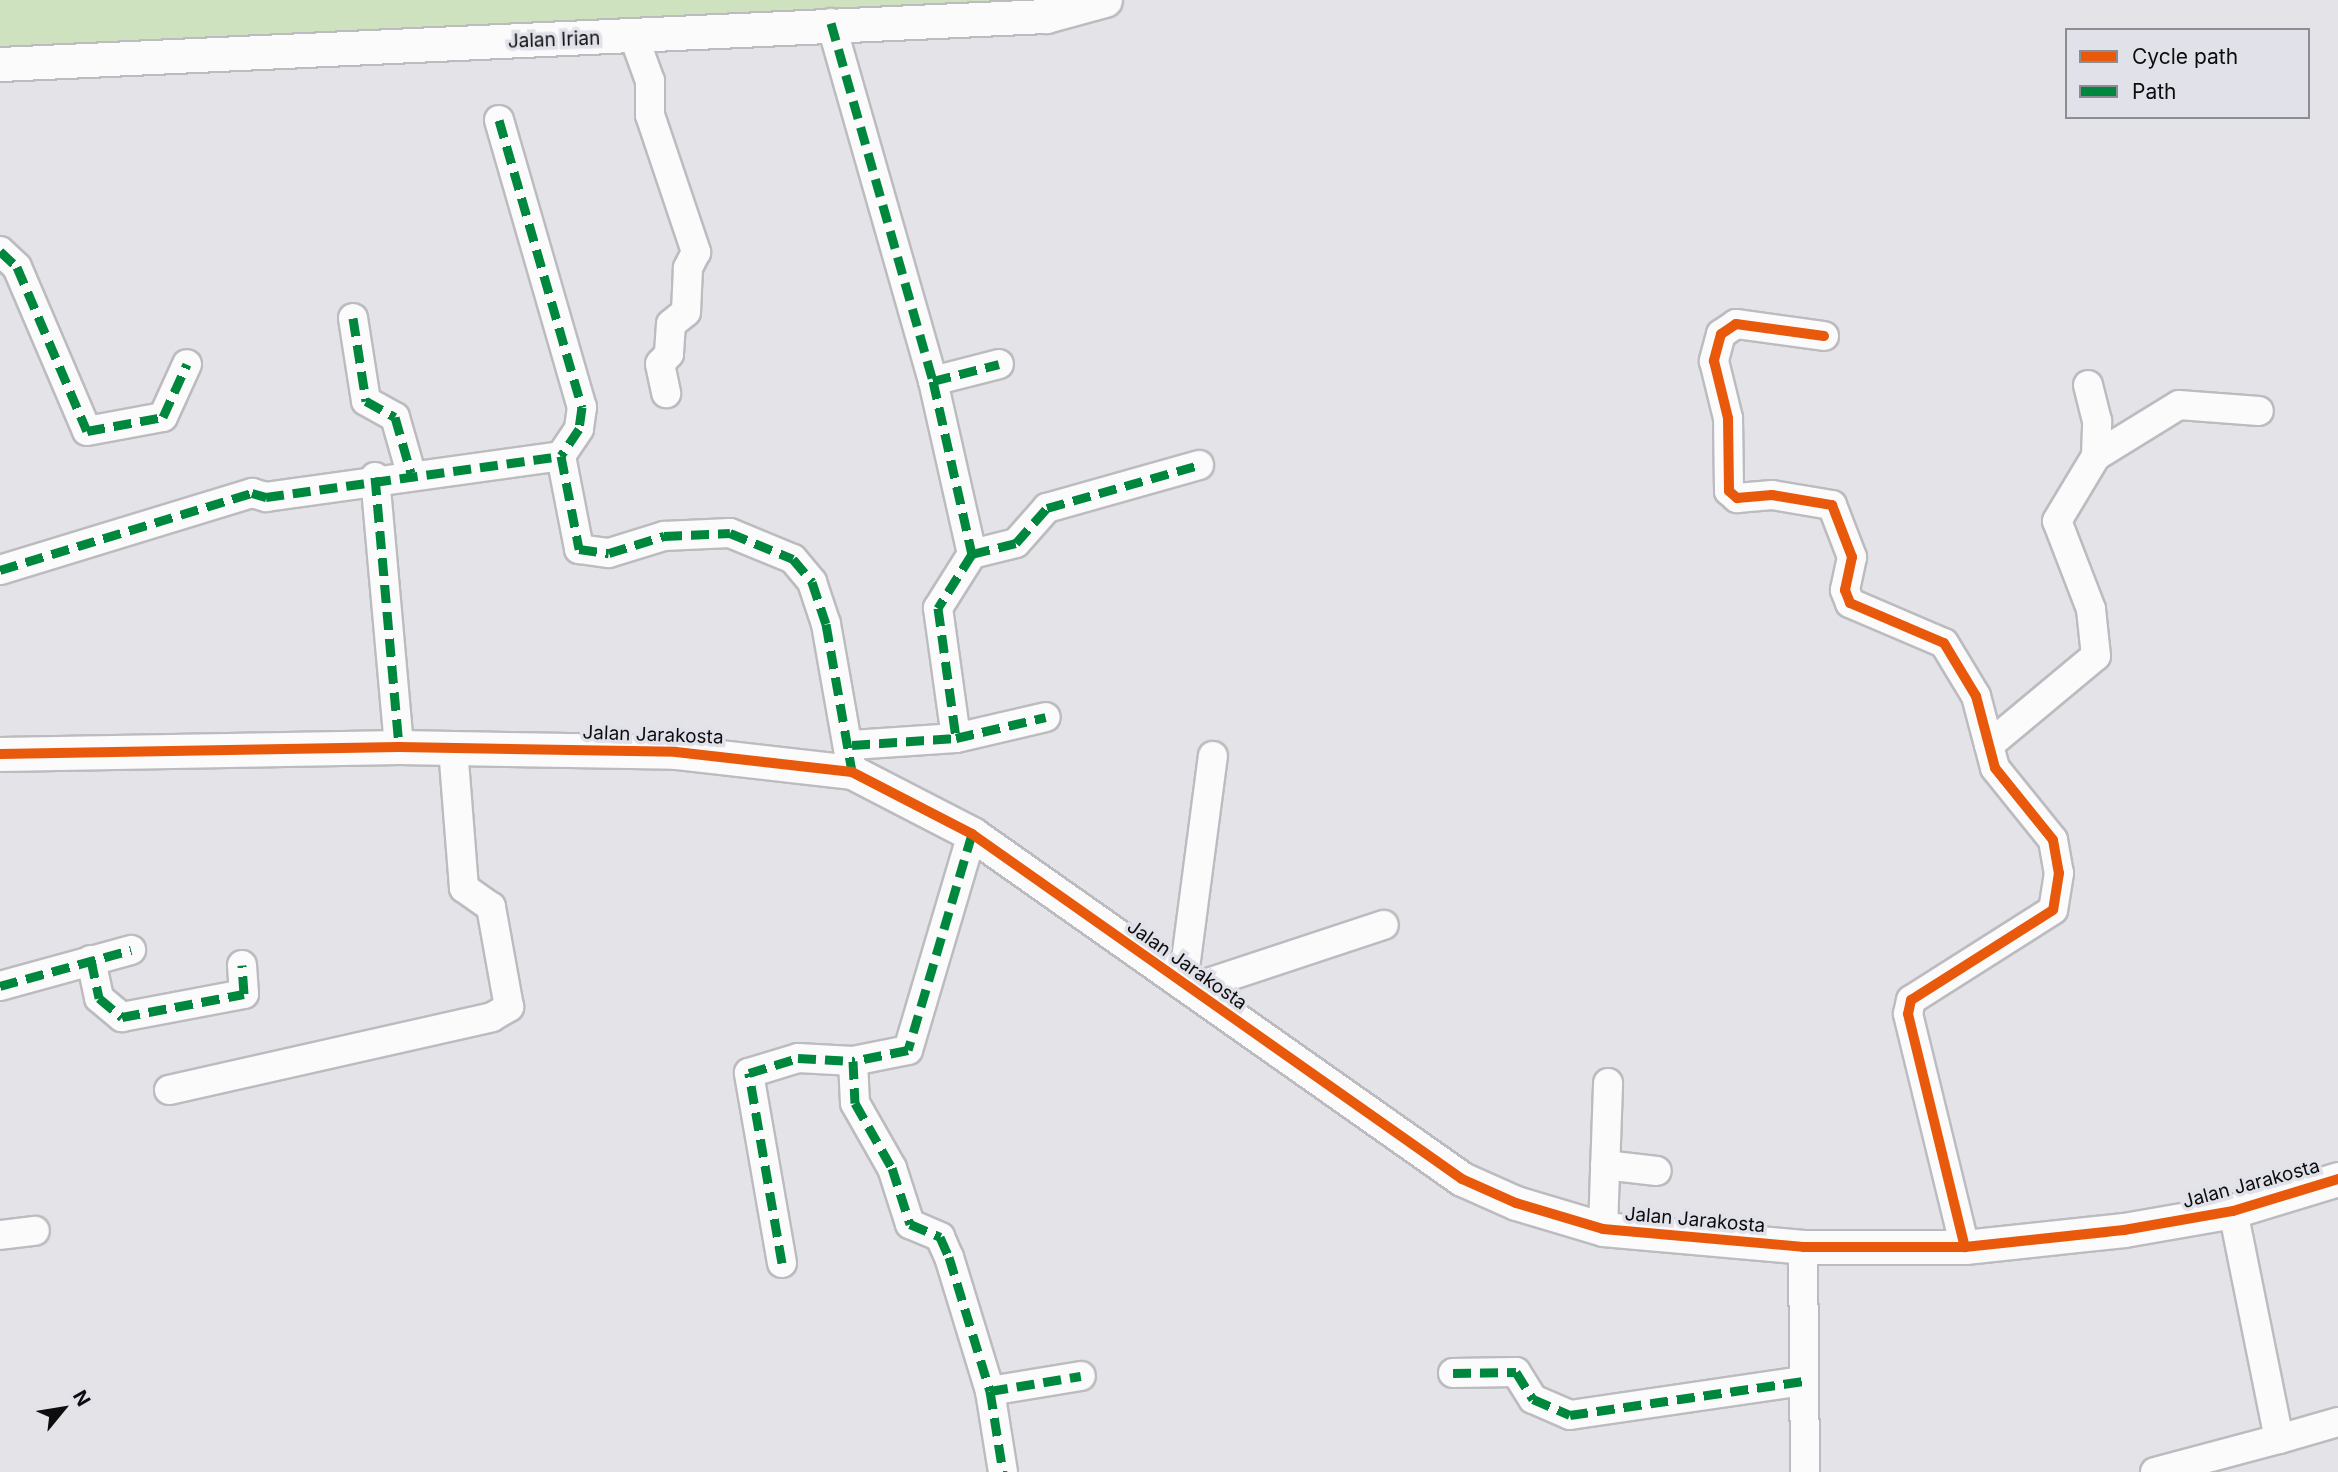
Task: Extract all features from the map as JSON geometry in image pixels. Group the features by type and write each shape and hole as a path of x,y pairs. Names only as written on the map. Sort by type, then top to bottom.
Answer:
{"street":[{"name":"Jalan Irian","path":"0,64 634,37 1094,3"},
{"path":"831,23 933,380 972,554"},
{"path":"634,37 650,81 650,115 696,252 686,279 686,312 671,324 669,354 660,364 666,393"},
{"path":"499,120 582,407 579,429 561,456 579,549 609,553 664,537 730,533 793,559 812,582 826,624 852,759 1045,717"},
{"path":"0,251 17,267 87,431 163,417 187,363"},
{"path":"353,318 366,401 395,417 411,472"},
{"path":"1824,336 1736,324 1721,334 1714,361 1728,418 1729,491 1737,498 1772,495 1832,505 1852,557 1845,590 1850,603 1944,643 1976,696 1989,745 2004,785 2053,840 2059,873 2053,911 1911,1000 1908,1014 1965,1247"},
{"path":"933,380 999,364"},
{"path":"2088,385 2097,421 2096,456"},
{"path":"1989,745 2096,656 2091,609 2057,522 2096,456 2179,405 2259,411"},
{"path":"0,570 252,493 266,497 375,477 561,456"},
{"path":"956,738 938,608 972,554 1016,542 1047,508 1199,465"},
{"path":"375,477 399,747"},
{"name":"Jalan Jarakosta","path":"0,754 399,747 676,752 852,759 971,834 1462,1179 1516,1203 1603,1229 1803,1247 1965,1247 2124,1230 2232,1211 2338,1179"},
{"path":"169,1090 492,1017 509,1007 491,907 464,888 453,748"},
{"path":"1213,756 1186,986 1384,925"},
{"path":"782,1263 749,1073 798,1058 853,1061 908,1050 971,834"},
{"path":"0,986 131,950"},
{"path":"91,960 99,998 122,1017 244,994 242,965"},
{"path":"853,1061 855,1103 892,1168 910,1224 940,1237 990,1391 1003,1472"},
{"path":"1603,1229 1608,1083"},
{"path":"1605,1166 1657,1171"},
{"path":"2232,1211 2279,1439"},
{"path":"0,1235 35,1231"},
{"path":"1803,1247 1805,1472"},
{"path":"1453,1373 1516,1371 1534,1399 1570,1415 1804,1381"},
{"path":"990,1391 1081,1376"},
{"path":"2155,1472 2338,1422"}],"green space":[{"path":"0,0 1092,0 0,64"}],"marked path":[{"path":"831,23 933,381 972,554 938,608 956,738"},
{"path":"499,120 582,407 579,429 561,456"},
{"path":"0,251 17,267 87,431 163,417 187,364"},
{"path":"353,318 366,401 395,417 411,473"},
{"path":"933,381 999,364"},
{"path":"0,570 252,493 266,497 561,456 579,549 609,553 664,536 730,533 793,559 812,582 826,624 852,772"},
{"path":"972,554 1016,543 1047,508 1199,465"},
{"path":"375,477 399,747"},
{"path":"852,745 956,738 1046,717"},
{"path":"972,834 908,1050 853,1061 855,1103 892,1168 910,1224 940,1237 949,1257 990,1391 1003,1472"},
{"path":"0,986 131,950"},
{"path":"91,960 99,998 122,1017 244,994 242,965"},
{"path":"782,1263 749,1073 798,1058 853,1061"},
{"path":"1453,1373 1516,1372 1533,1399 1570,1415 1804,1381"},
{"path":"990,1391 1081,1376"}],"cycle path":[{"path":"1824,336 1736,324 1721,334 1714,361 1728,418 1729,491 1737,498 1772,495 1832,505 1852,557 1845,590 1850,603 1944,643 1976,696 1995,768 2053,840 2059,873 2053,910 1911,1000 1908,1014 1965,1247"},
{"path":"0,754 399,747 676,752 852,772 972,834 1462,1179 1516,1203 1603,1229 1803,1247 1965,1247 2124,1230 2233,1211 2338,1179"}]}
